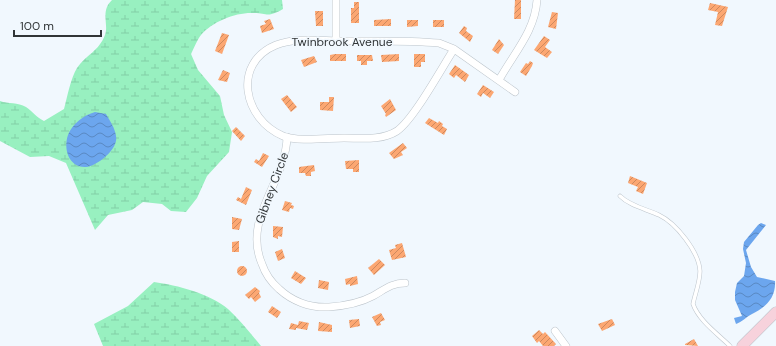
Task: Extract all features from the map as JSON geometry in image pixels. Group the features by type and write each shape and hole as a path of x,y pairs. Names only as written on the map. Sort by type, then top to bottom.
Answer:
{"street":[{"path":"336,0 336,41"},
{"path":"499,80 529,32 534,19 537,0"},
{"name":"Twinbrook Avenue","path":"454,49 405,124 396,132 377,138 287,137 270,129 255,114 248,94 248,81 252,68 264,52 282,43 302,40 419,41 439,43 454,49 515,92"},
{"name":"Gibney Circle","path":"287,137 287,151 283,163 263,208 257,226 258,254 264,270 270,279 277,287 295,300 306,304 328,307 360,301 373,296 392,285 405,283"},
{"path":"742,346 776,312"},
{"path":"555,331 566,346"}],"lane":[{"path":"620,196 627,202 670,221 688,242 695,255 700,271 693,304 694,308 701,318 730,346"}],"green space":[{"path":"112,0 282,0 283,9 273,14 244,13 217,22 206,30 200,37 191,54 198,70 220,96 224,115 232,132 229,152 207,176 197,198 186,212 171,211 162,204 143,202 132,210 108,215 95,230 66,163 49,156 30,157 0,141 0,101 23,105 44,121 64,109 71,82 77,68 96,49 105,35 106,9"},
{"path":"154,282 173,285 193,291 221,304 237,318 261,346 103,346 94,324 128,306"}],"water":[{"path":"95,112 106,114 115,130 116,141 111,151 96,164 86,167 80,166 72,161 67,152 66,146 68,135 72,127 79,120"},
{"path":"761,223 766,225 746,250 751,267 757,277 775,281 774,292 766,305 736,324 734,318 742,316 735,300 735,292 737,283 744,276 746,263 743,249 744,242"}],"building":[{"path":"515,0 521,0 521,19 514,19"},
{"path":"354,2 359,2 359,23 351,23 351,8 354,8"},
{"path":"710,3 728,7 722,26 715,25 718,12 708,10"},
{"path":"315,11 323,11 323,26 316,26"},
{"path":"552,12 558,13 556,29 548,27"},
{"path":"270,19 274,29 262,33 260,26 266,24 264,21"},
{"path":"391,19 391,26 374,26 374,20"},
{"path":"407,20 418,20 418,26 407,27"},
{"path":"433,20 444,20 444,27 433,27"},
{"path":"464,26 467,28 466,31 473,36 470,42 459,33"},
{"path":"222,33 229,35 222,54 215,51"},
{"path":"544,36 550,40 545,47 552,52 547,58 534,50"},
{"path":"499,39 504,45 498,54 492,50"},
{"path":"346,54 346,61 330,61 330,55"},
{"path":"399,54 399,61 382,62 381,55"},
{"path":"414,54 425,54 425,62 421,62 421,67 414,67"},
{"path":"357,55 372,55 373,61 367,61 367,65 361,65 361,61 357,61"},
{"path":"314,56 317,62 304,67 301,60"},
{"path":"530,61 533,63 526,76 520,72 526,63 528,64"},
{"path":"455,65 469,75 465,82 456,75 454,78 449,74"},
{"path":"223,70 230,73 227,82 218,80"},
{"path":"483,85 494,92 490,98 483,93 481,97 477,94"},
{"path":"287,95 297,107 291,112 281,99"},
{"path":"329,97 334,97 333,111 320,110 320,102 329,102"},
{"path":"390,99 396,110 386,117 386,114 381,106"},
{"path":"429,118 443,124 442,126 447,129 444,135 425,123"},
{"path":"236,127 245,136 241,141 232,131"},
{"path":"403,143 407,148 401,152 403,155 394,159 389,153"},
{"path":"263,153 269,156 262,167 254,162 256,159 259,161"},
{"path":"359,160 359,172 353,172 353,169 346,169 345,161"},
{"path":"314,165 315,171 311,172 311,176 306,176 305,173 299,173 299,167"},
{"path":"630,176 647,183 643,194 636,191 638,187 628,183"},
{"path":"246,187 252,190 246,205 236,200 238,197 241,199"},
{"path":"285,201 292,203 291,205 294,206 293,209 290,208 289,212 282,210"},
{"path":"232,217 242,219 239,230 232,229"},
{"path":"273,226 283,227 282,237 278,236 278,239 273,237"},
{"path":"239,241 239,252 232,252 232,242"},
{"path":"402,243 406,257 392,260 389,250 396,248 395,245"},
{"path":"282,249 285,258 278,261 275,252"},
{"path":"379,259 385,265 374,275 368,268"},
{"path":"242,266 247,271 242,276 237,271"},
{"path":"295,271 306,278 301,284 291,278"},
{"path":"357,276 358,284 350,286 350,284 346,285 345,279"},
{"path":"319,280 329,282 328,290 318,288"},
{"path":"255,287 260,291 259,293 261,297 255,302 251,297 249,299 245,295"},
{"path":"272,306 281,312 277,318 268,312"},
{"path":"381,313 385,320 380,322 381,325 377,326 372,317"},
{"path":"359,319 360,326 350,328 349,320"},
{"path":"612,319 615,325 602,331 598,324"},
{"path":"299,321 309,323 307,330 296,328 296,330 289,329 291,323 298,325"},
{"path":"319,322 332,325 332,332 318,331"},
{"path":"539,330 543,334 545,332 556,344 554,346 543,346 539,341 537,343 532,336"},
{"path":"694,339 698,346 685,345 685,344"}]}
